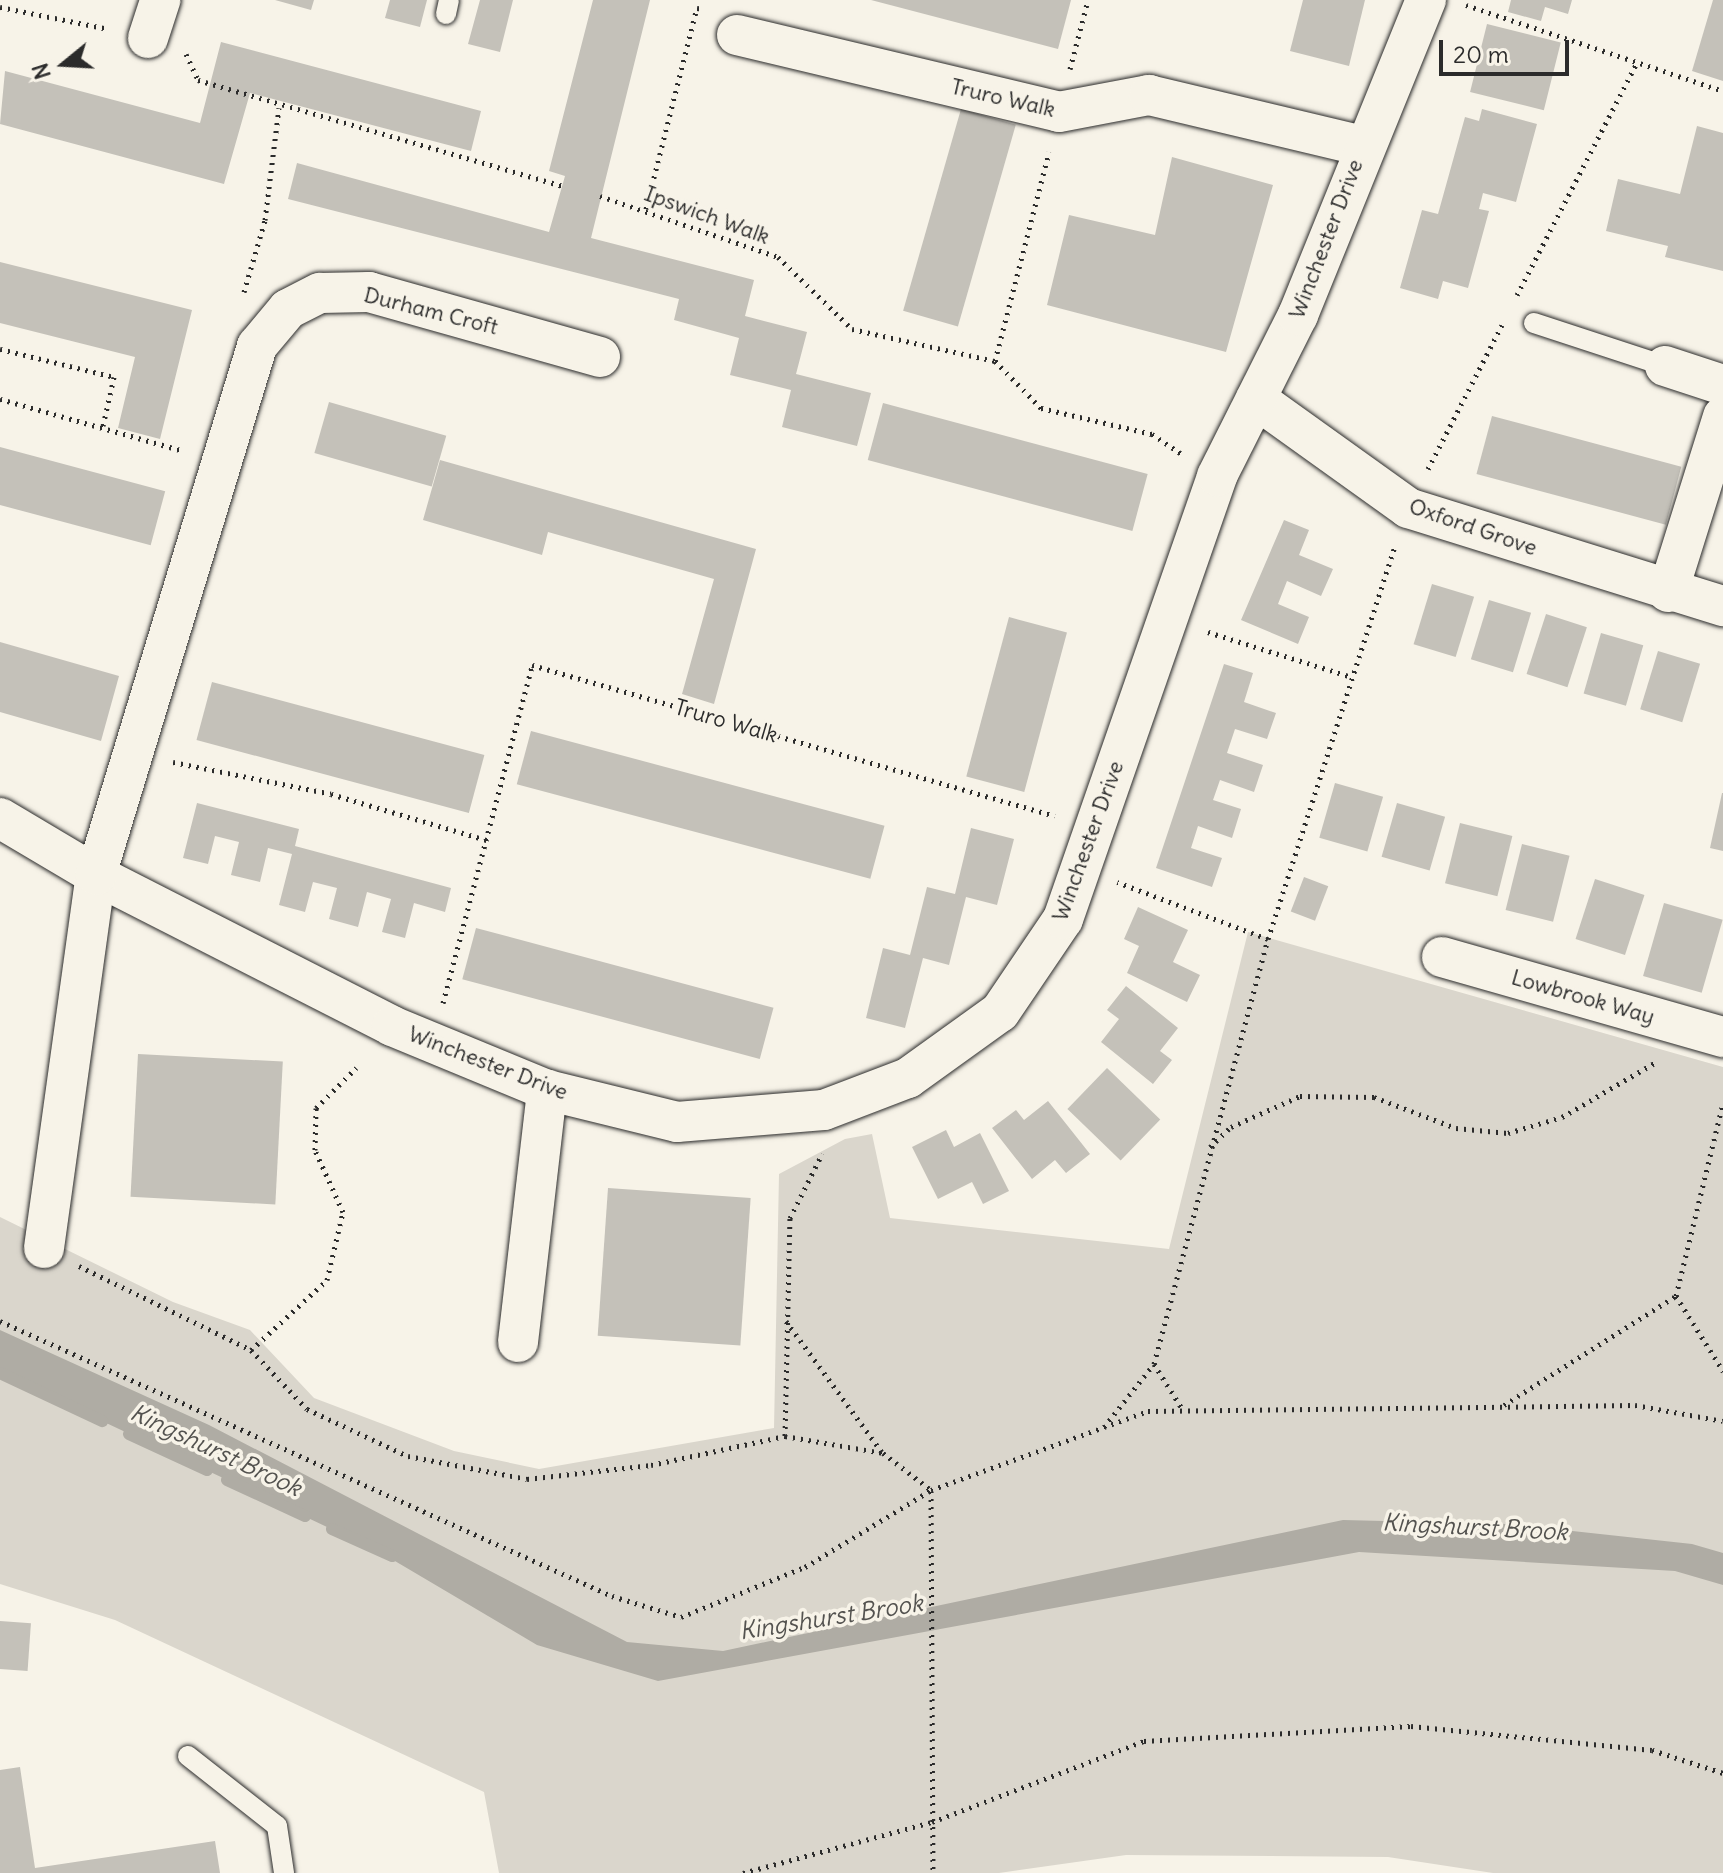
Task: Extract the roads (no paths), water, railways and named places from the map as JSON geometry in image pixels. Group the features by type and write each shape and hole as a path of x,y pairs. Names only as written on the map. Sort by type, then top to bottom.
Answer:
{"street":[{"path":"148,38 160,0"},
{"name":"Winchester Drive","path":"0,818 96,875 432,1041 547,1090 677,1122 824,1110 908,1078 1000,1012 1063,919 1083,869 1094,827 1217,476 1298,315 1363,146 1426,0"},
{"name":"Truro Walk","path":"723,23 1059,112 1149,95 1363,146"},
{"name":"Durham Croft","path":"44,1248 96,875 137,755 257,346 288,309 309,299 369,292 600,357"},
{"path":"1665,366 1723,385"},
{"name":"Oxford Grove","path":"1256,399 1408,508 1668,592 1723,606"},
{"path":"1668,592 1723,416"},
{"name":"Lowbrook Way","path":"1442,957 1723,1037"},
{"path":"518,1342 547,1090"}],"lane":[{"path":"1534,323 1665,366"},
{"path":"188,1756 277,1826 284,1873"}],"water":[{"path":"0,1330 209,1425 627,1642 723,1651 1343,1520 1507,1524 1692,1544 1723,1553 1723,1585 1675,1571 1359,1552 658,1681 537,1645 378,1551 0,1373"}],"waterway":[{"name":"Kingshurst Brook","path":"0,1373 102,1421"},
{"name":"Kingshurst Brook","path":"129,1434 207,1470"},
{"name":"Kingshurst Brook","path":"227,1480 305,1516"},
{"name":"Kingshurst Brook","path":"332,1529 392,1556"}]}
